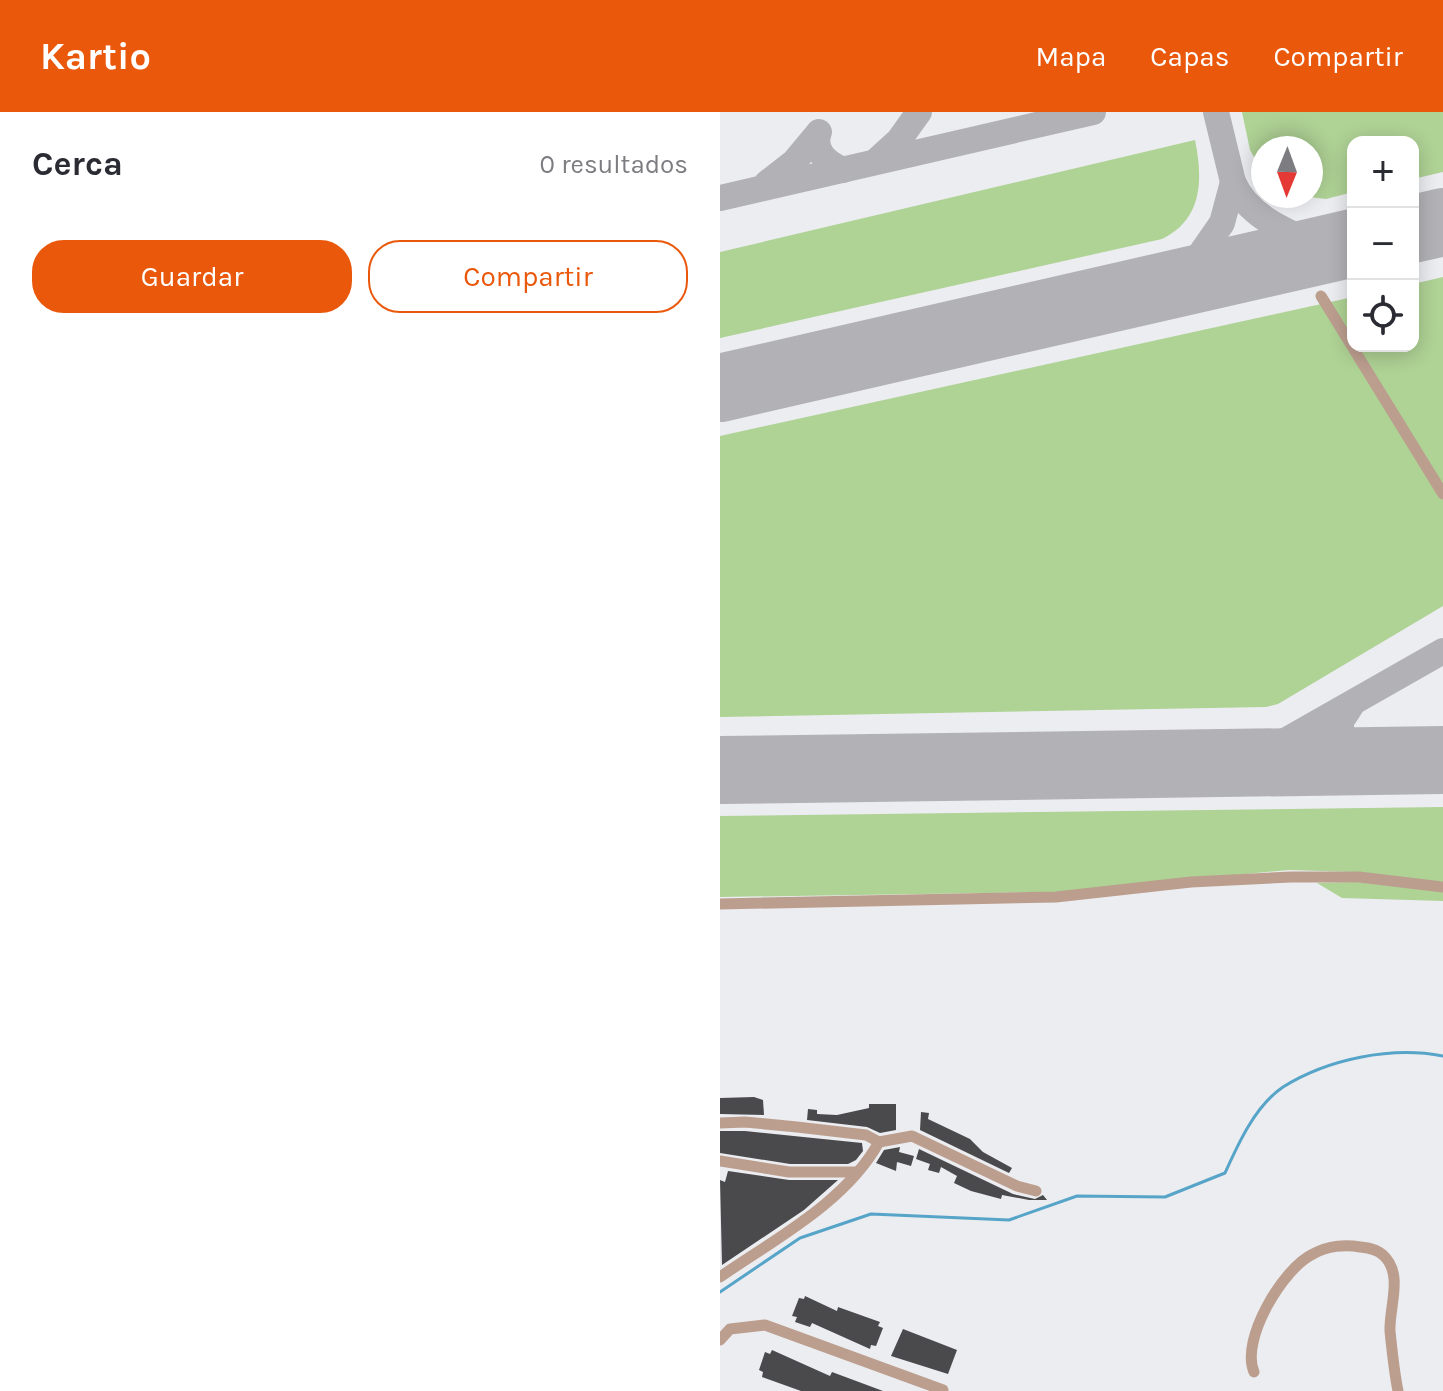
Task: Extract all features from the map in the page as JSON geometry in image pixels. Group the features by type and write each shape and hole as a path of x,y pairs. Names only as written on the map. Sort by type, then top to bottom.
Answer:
{"street":[{"path":"1321,296 1443,494"},
{"path":"720,904 1056,897 1176,884 1291,877 1359,877 1443,887"},
{"path":"720,1123 745,1122 866,1135 879,1142 912,1136 937,1146 971,1166 1036,1191"},
{"path":"720,1277 835,1195 879,1142"},
{"path":"720,1161 789,1172 857,1172"},
{"path":"1254,1372 1250,1362 1257,1327 1299,1263 1313,1253 1350,1245 1382,1253 1392,1266 1394,1286 1390,1327 1398,1391"},
{"path":"720,1340 730,1329 765,1325 943,1390"}],"green space":[{"path":"1242,112 1443,112 1443,172 1419,178 1419,136 1347,136 1347,194 1326,199 1323,199 1323,136 1251,136 1250,150"},
{"path":"1195,140 1199,183 1193,209 1176,231 1162,239 720,338 720,252"},
{"path":"1443,277 1443,606 1278,704 1266,707 720,717 720,436 1347,298 1347,352 1419,352 1419,283"},
{"path":"1443,807 1443,882 1353,872 1289,870 1056,892 720,897 720,816"},
{"path":"1355,882 1443,891 1443,901 1342,898 1317,883"}],"building":[{"path":"754,1097 763,1100 764,1115 720,1114 720,1098"},
{"path":"869,1104 896,1104 896,1130 880,1133 867,1127 807,1120 808,1109 817,1110 817,1114 837,1115 869,1108"},
{"path":"921,1112 929,1113 928,1119 970,1139 983,1152 1012,1168 1009,1173 920,1130"},
{"path":"720,1131 862,1143 863,1151 848,1164 790,1164 720,1153"},
{"path":"900,1147 899,1152 914,1156 911,1166 897,1162 896,1171 876,1163 884,1150"},
{"path":"919,1149 1013,1194 1035,1199 1043,1195 1047,1200 1029,1200 1002,1195 1001,1199 971,1191 954,1183 957,1176 941,1167 939,1173 928,1170 930,1164 916,1159"},
{"path":"728,1171 789,1180 838,1180 804,1210 722,1265 720,1180 725,1182"},
{"path":"805,1296 837,1311 838,1307 880,1322 878,1326 883,1328 876,1346 871,1345 870,1349 812,1323 810,1327 795,1322 797,1317 792,1316 799,1298 804,1299"},
{"path":"903,1329 957,1350 948,1374 891,1356"},
{"path":"772,1350 830,1376 832,1372 883,1391 801,1391 762,1377 763,1372 759,1370 765,1352 770,1354"}],"waterway":[{"path":"720,1292 800,1238 871,1214 1009,1220 1077,1196 1165,1197 1225,1173 1248,1126 1264,1104 1283,1087 1301,1077 1360,1057 1402,1053 1443,1056"}],"taxiway":[{"path":"877,160 899,140 919,112"},
{"path":"720,198 1093,112"},
{"path":"1216,112 1233,182"},
{"path":"767,183 794,162 819,132 817,139 822,155 843,170"},
{"path":"1181,282 1222,223 1233,182 1240,195 1260,215 1285,231 1325,249"},
{"path":"1248,762 1443,651"},
{"path":"1351,706 1340,723 1347,741 1363,751 1401,760"}],"runway":[{"path":"1419,228 1443,222"},
{"path":"720,388 1347,244"},
{"path":"720,770 1443,760"}]}
